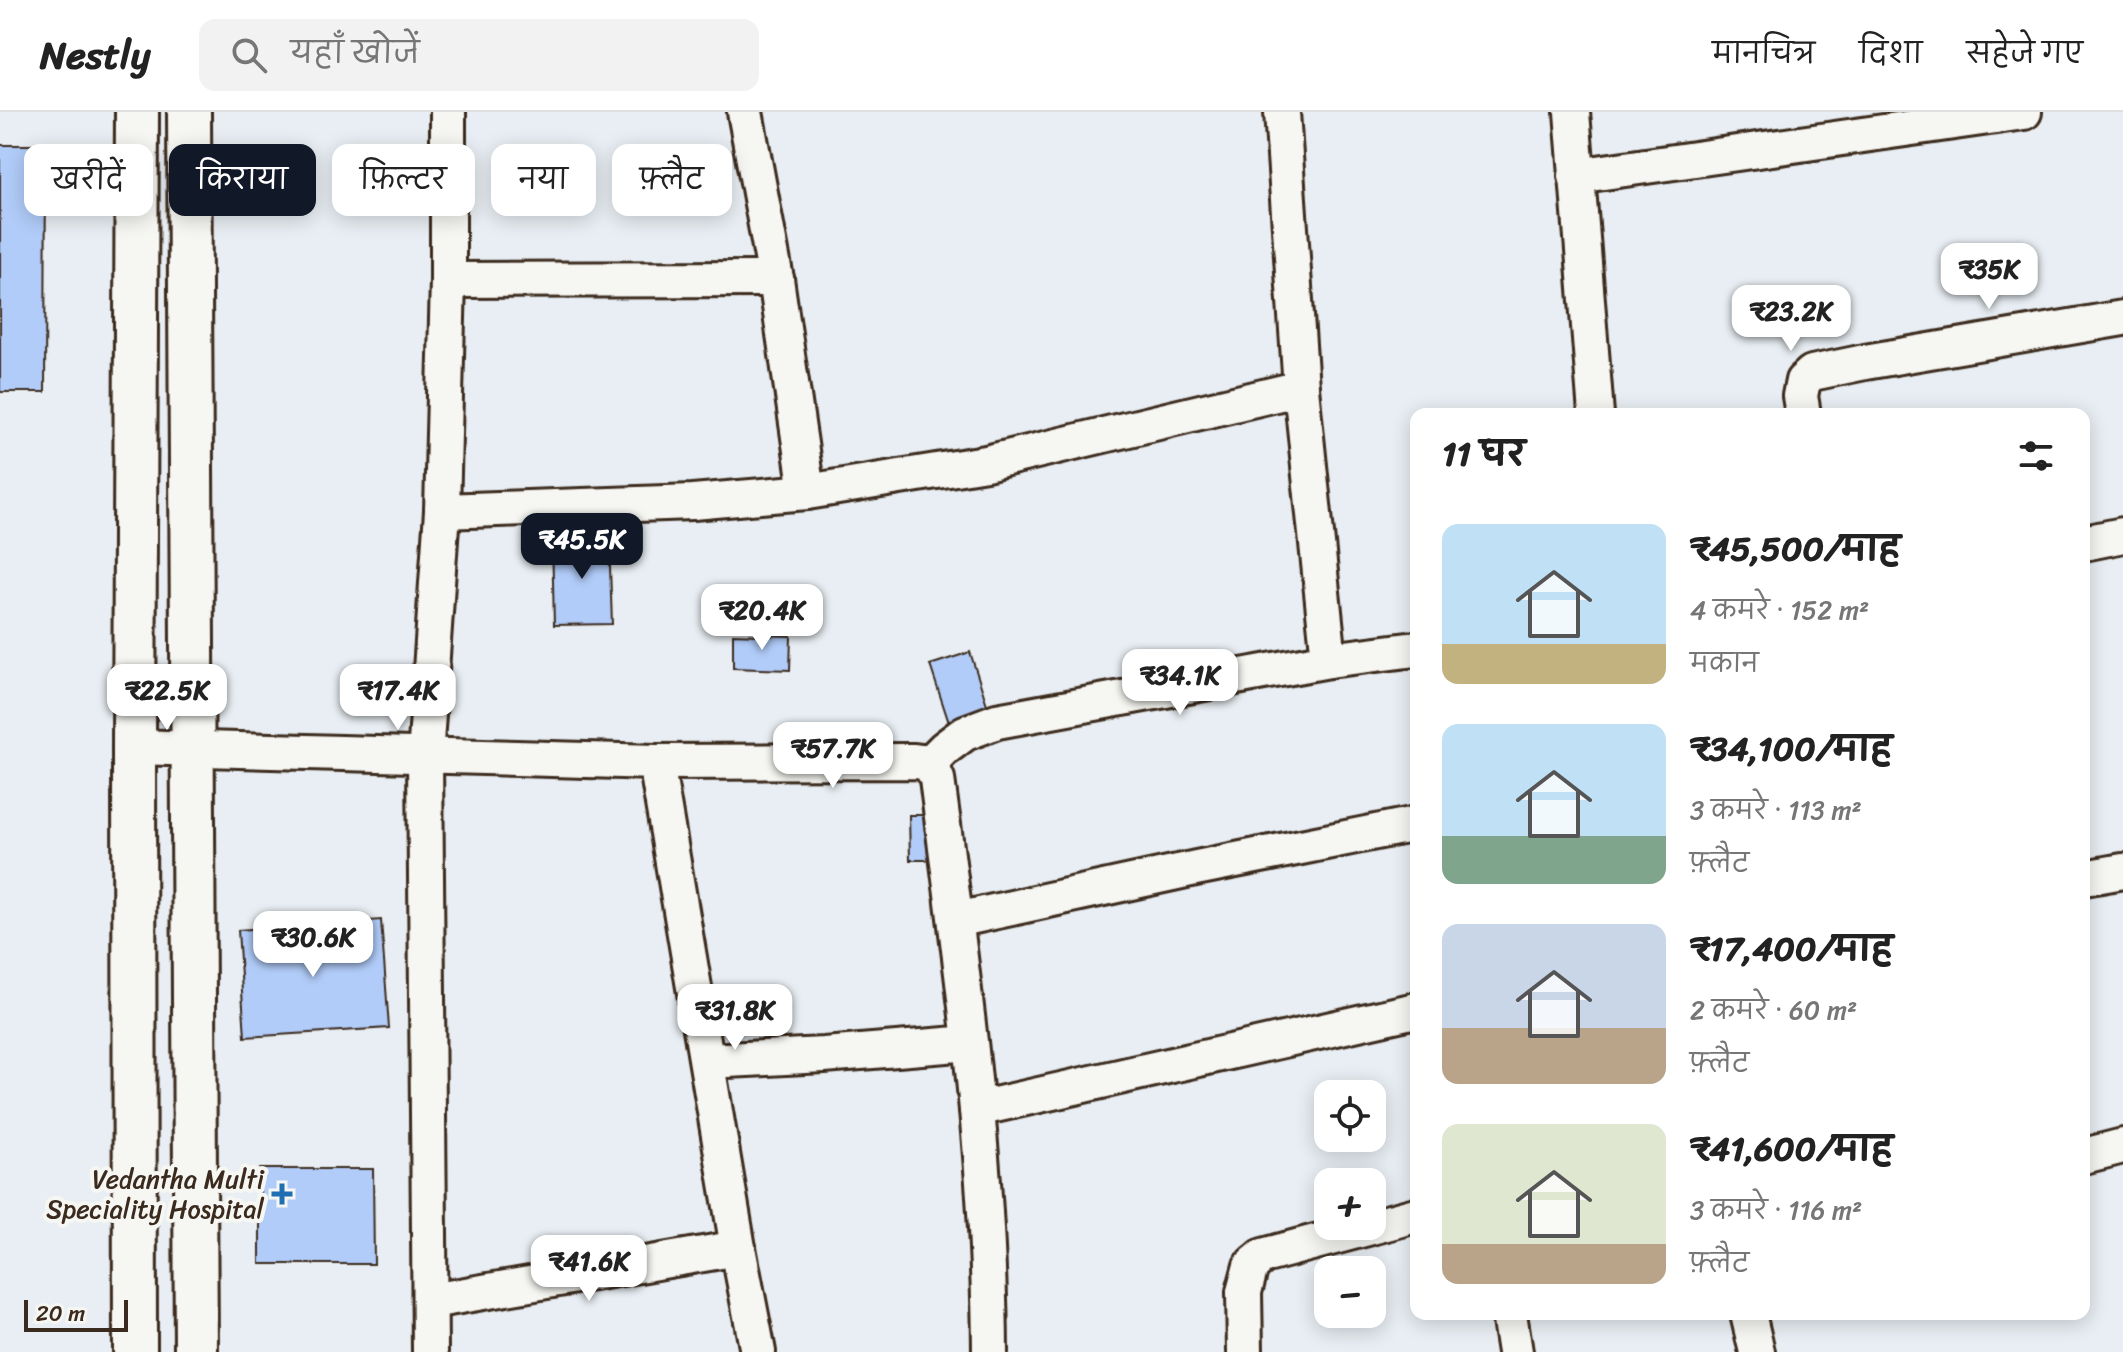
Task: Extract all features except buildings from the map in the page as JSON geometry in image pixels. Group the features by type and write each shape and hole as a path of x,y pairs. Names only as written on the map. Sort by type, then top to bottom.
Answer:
{"street":[{"path":"135,1352 137,112"},
{"path":"189,112 196,1352"},
{"path":"430,1352 425,757 442,511 448,280 448,112"},
{"path":"745,112 776,279 807,492"},
{"path":"1282,112 1301,388 1329,660"},
{"path":"1572,112 1595,408"},
{"path":"1576,176 2024,112"},
{"path":"448,280 776,279"},
{"path":"1802,408 1800,396 1803,381 1812,373 2123,318"},
{"path":"442,511 693,502 807,492 986,463 1301,388"},
{"path":"2090,542 2123,535"},
{"path":"930,763 965,733 997,721 1329,660 1410,650"},
{"path":"134,747 656,762 930,763"},
{"path":"656,762 758,1352"},
{"path":"930,763 937,779 977,1109 985,1199 990,1352"},
{"path":"956,920 1410,825"},
{"path":"2090,877 2123,871"},
{"path":"977,1109 1410,1011"},
{"path":"707,1061 970,1043"},
{"path":"2090,1154 2123,1146"},
{"path":"1245,1352 1244,1292 1251,1266 1263,1256 1410,1217"},
{"path":"431,1301 738,1248"},
{"path":"1510,1320 1515,1352"},
{"path":"1749,1320 1757,1352"}],"place":[{"name":"Vedantha Multi Speciality Hospital","path":"282,1194"}]}
